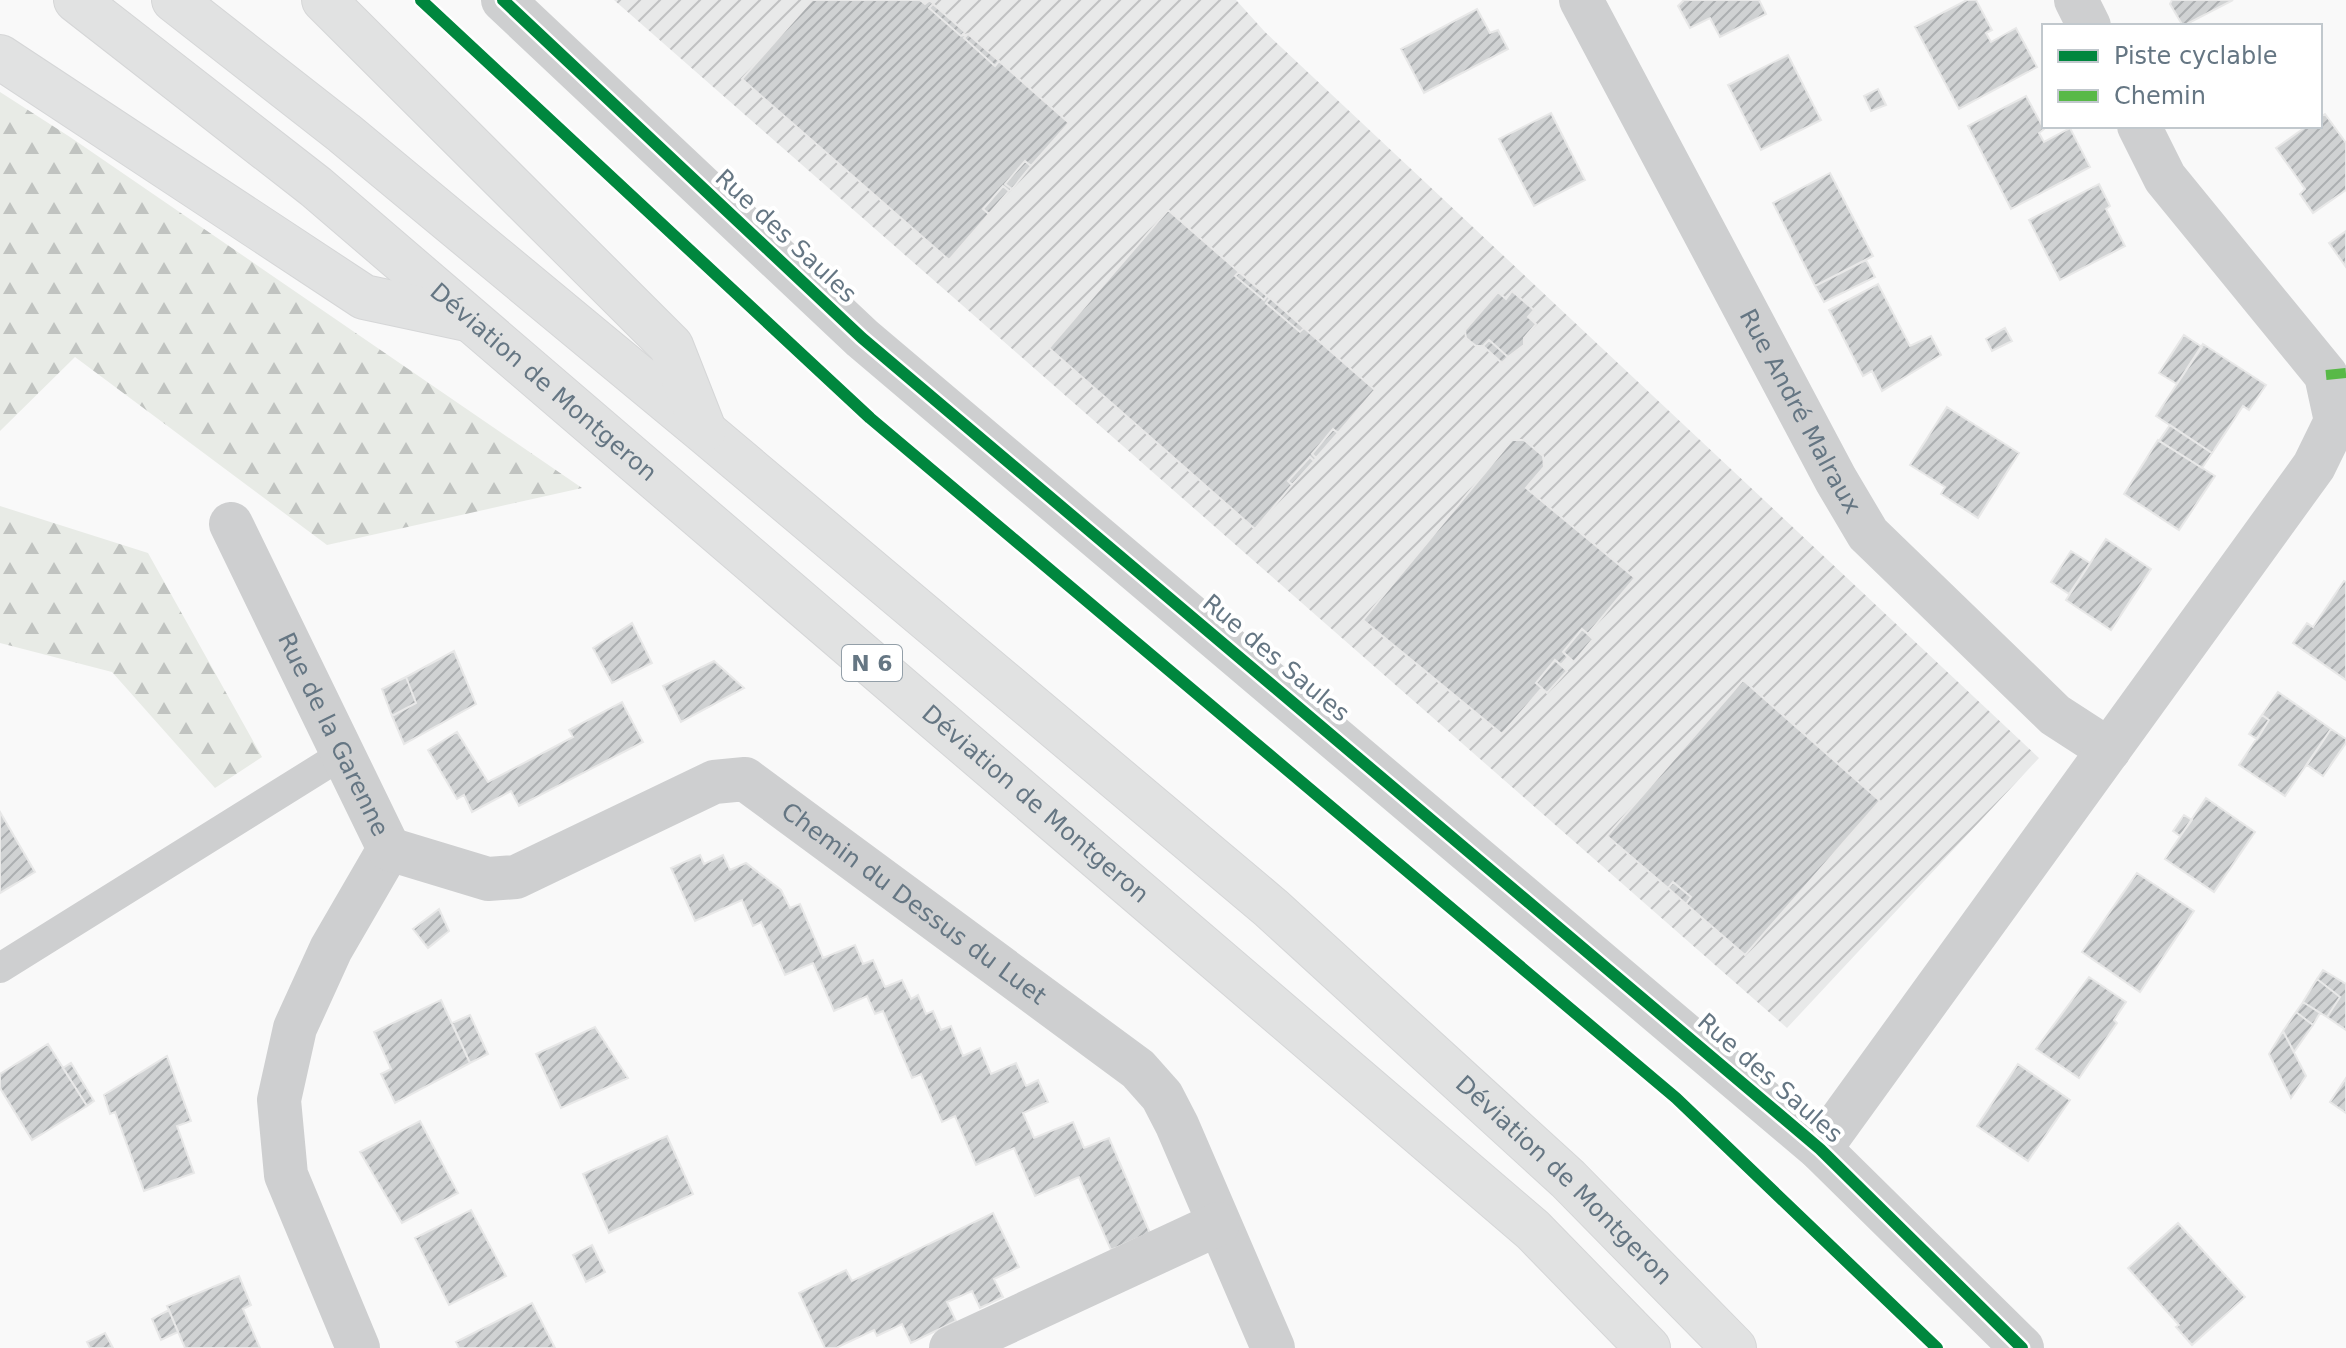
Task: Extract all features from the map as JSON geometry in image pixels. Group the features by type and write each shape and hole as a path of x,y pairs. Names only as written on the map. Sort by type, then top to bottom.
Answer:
{"main road":[{"name":"Déviation de Montgeron","path":"76,0 316,187 1533,1230 1648,1348"},
{"name":"Déviation de Montgeron","path":"174,0 344,133 1271,908 1568,1179 1734,1348"},
{"path":"324,0 671,346 705,432"},
{"path":"0,57 364,297 470,319"}],"street":[{"name":"Rue des Saules","path":"503,0 862,338 1820,1149 2022,1348"},
{"name":"Rue André Malraux","path":"1581,0 1806,425 1868,534 2055,715 2109,750"},
{"path":"2076,0 2088,24"},
{"path":"1820,1149 2314,466 2336,421 2326,375 2165,178 2140,128"},
{"name":"Rue de la Garenne","path":"231,524 389,849 331,949 295,1028 279,1100 286,1175 358,1348"},
{"name":"Chemin du Dessus du Luet","path":"389,849 488,879 516,877 714,782 745,779 1138,1069 1162,1096 1273,1348"},
{"path":"951,1348 1218,1224"}],"lane":[{"path":"0,968 343,754"}],"shaded area":[{"path":"614,0 1236,0 1265,32 2039,758 1787,1028"}],"green space":[{"path":"0,92 582,488 327,545 75,357 0,431"},
{"path":"0,506 148,553 262,757 215,788 112,672 0,643"}],"building":[{"path":"812,0 920,0 925,4 930,0 933,4 929,8 961,36 968,34 964,38 995,66 999,61 1069,123 1031,166 1025,161 1005,184 1012,189 1009,191 1003,186 983,209 989,214 949,260 742,79"},
{"path":"1684,0 1759,0 1766,14 1720,37 1710,18 1690,28 1678,6"},
{"path":"1967,0 1976,0 1992,30 1986,33 1991,42 2016,28 2037,67 1959,109 1915,27"},
{"path":"2172,0 2233,0 2187,24 2182,24 2170,4"},
{"path":"933,4 965,32 961,36 929,8"},
{"path":"1477,9 1490,33 1498,30 1508,49 1424,93 1401,49"},
{"path":"968,34 999,61 995,66 964,38"},
{"path":"1788,55 1821,120 1761,150 1728,85"},
{"path":"1878,89 1886,105 1871,111 1864,96"},
{"path":"2026,96 2044,129 2039,133 2044,142 2070,128 2090,167 2011,209 1968,126"},
{"path":"1551,113 1585,180 1534,206 1499,139"},
{"path":"2325,114 2346,143 2346,190 2313,213 2300,194 2305,189 2276,148 2304,128 2322,128 2322,116"},
{"path":"1025,161 1031,166 1012,189 1005,184"},
{"path":"1830,173 1873,256 1815,286 1773,203"},
{"path":"2099,184 2110,206 2106,209 2125,246 2060,280 2029,220"},
{"path":"1003,186 1009,191 989,214 983,209"},
{"path":"1168,210 1239,272 1235,276 1264,300 1267,296 1270,298 1266,303 1300,332 1304,328 1375,390 1338,433 1333,429 1312,454 1316,458 1314,461 1310,457 1288,481 1292,485 1255,529 1049,348"},
{"path":"2346,231 2346,267 2329,243"},
{"path":"1866,260 1875,277 1824,302 1815,286"},
{"path":"1239,272 1267,296 1264,300 1235,276"},
{"path":"1878,284 1910,346 1931,336 1941,355 1882,391 1872,371 1863,376 1829,310"},
{"path":"1512,291 1534,310 1528,317 1536,324 1524,338 1524,345 1508,357 1489,340 1483,346 1476,346 1466,338 1465,330 1498,292 1506,299"},
{"path":"1270,298 1304,328 1300,332 1266,303"},
{"path":"2005,328 2012,341 1992,351 1986,339"},
{"path":"2184,335 2202,347 2177,384 2159,373"},
{"path":"1489,340 1508,357 1502,363 1483,346"},
{"path":"2203,344 2266,385 2249,410 2243,406 2212,453 2156,416"},
{"path":"1947,407 2019,453 1978,518 1941,494 1945,487 1910,465"},
{"path":"2170,425 2212,453 2202,468 2159,441"},
{"path":"1333,429 1338,433 1316,458 1312,454"},
{"path":"1512,440 1524,440 1543,456 1544,467 1526,488 1635,578 1588,634 1582,629 1563,652 1568,657 1561,665 1555,660 1536,683 1542,688 1502,734 1363,620"},
{"path":"2158,440 2215,476 2179,530 2124,494"},
{"path":"1310,457 1314,461 1292,485 1288,481"},
{"path":"2106,539 2151,569 2111,630 2066,600"},
{"path":"2071,551 2090,563 2069,594 2051,582"},
{"path":"2344,581 2346,680 2293,643 2307,623 2313,627"},
{"path":"632,623 652,663 612,683 593,648"},
{"path":"1582,629 1593,639 1574,662 1563,652"},
{"path":"454,651 476,704 404,744 392,716 416,703 406,677"},
{"path":"1555,660 1567,671 1547,693 1536,683"},
{"path":"714,661 744,688 681,722 663,686"},
{"path":"406,677 416,703 392,716 382,689"},
{"path":"1743,680 1880,801 1745,955 1686,904 1691,897 1673,882 1668,888 1607,836"},
{"path":"2278,692 2331,729 2285,796 2239,765 2269,720 2262,715"},
{"path":"622,702 643,742 519,806 511,791 472,812 464,795 457,799 428,750 457,732 488,782 573,737 569,730"},
{"path":"2262,715 2269,720 2257,739 2249,734"},
{"path":"2331,729 2346,739 2346,743 2323,776 2307,765"},
{"path":"2206,798 2255,832 2214,892 2165,859"},
{"path":"0,812 35,872 0,893"},
{"path":"2184,815 2192,820 2180,836 2173,831"},
{"path":"700,855 704,864 723,855 730,870 746,863 781,890 790,908 800,904 823,958 855,945 863,964 873,960 885,987 902,980 911,999 918,995 926,1014 933,1011 941,1030 951,1026 963,1056 980,1048 991,1074 1016,1063 1026,1086 1038,1080 1048,1102 1023,1113 1034,1138 1073,1122 1084,1148 1109,1138 1150,1233 1111,1250 1079,1177 1035,1196 1014,1148 976,1165 955,1116 942,1122 921,1074 912,1078 883,1011 875,1014 867,996 834,1011 813,963 785,975 761,922 753,926 742,900 695,921 671,868"},
{"path":"2137,873 2194,911 2140,992 2082,952"},
{"path":"1673,882 1691,897 1686,904 1668,888"},
{"path":"439,909 449,931 428,948 413,929"},
{"path":"2323,970 2346,984 2346,1030 2327,1017 2340,997 2317,979"},
{"path":"2089,977 2126,1002 2114,1020 2117,1023 2079,1078 2036,1049"},
{"path":"2317,979 2340,997 2327,1017 2303,1002"},
{"path":"441,1000 470,1063 395,1103 381,1074 391,1069 374,1032"},
{"path":"2303,1002 2320,1013 2313,1025 2296,1012"},
{"path":"2296,1012 2313,1025 2294,1052 2283,1031"},
{"path":"470,1015 488,1054 470,1063 452,1023"},
{"path":"595,1027 628,1078 561,1108 536,1054"},
{"path":"2283,1031 2306,1076 2291,1098 2269,1054"},
{"path":"48,1044 87,1106 32,1140 0,1088 0,1074"},
{"path":"167,1056 191,1121 177,1126 194,1173 144,1191 115,1112 110,1114 104,1095"},
{"path":"71,1063 94,1101 87,1106 63,1068"},
{"path":"2018,1064 2070,1100 2028,1161 1977,1126"},
{"path":"2346,1078 2346,1113 2330,1102"},
{"path":"420,1121 458,1193 402,1223 360,1152"},
{"path":"667,1136 693,1194 609,1233 583,1174"},
{"path":"471,1210 506,1276 449,1305 415,1238"},
{"path":"993,1213 1019,1267 994,1279 1003,1297 980,1308 972,1291 947,1302 956,1321 911,1343 902,1324 877,1336 874,1330 836,1348 825,1348 799,1293 846,1270 852,1281"},
{"path":"2178,1223 2245,1297 2192,1345 2176,1327 2179,1325 2128,1268"},
{"path":"592,1245 605,1272 586,1282 573,1255"},
{"path":"239,1276 251,1305 243,1309 260,1348 185,1348 167,1306"},
{"path":"532,1303 555,1348 459,1348 456,1342"},
{"path":"169,1310 178,1332 161,1340 152,1319"},
{"path":"105,1333 113,1348 90,1348 87,1342"}],"marked path":[{"path":"2326,375 2346,373"}],"cycle path":[{"path":"421,0 870,418 1676,1098 1937,1348"},
{"path":"503,0 862,338 1820,1149 2022,1348"}]}
